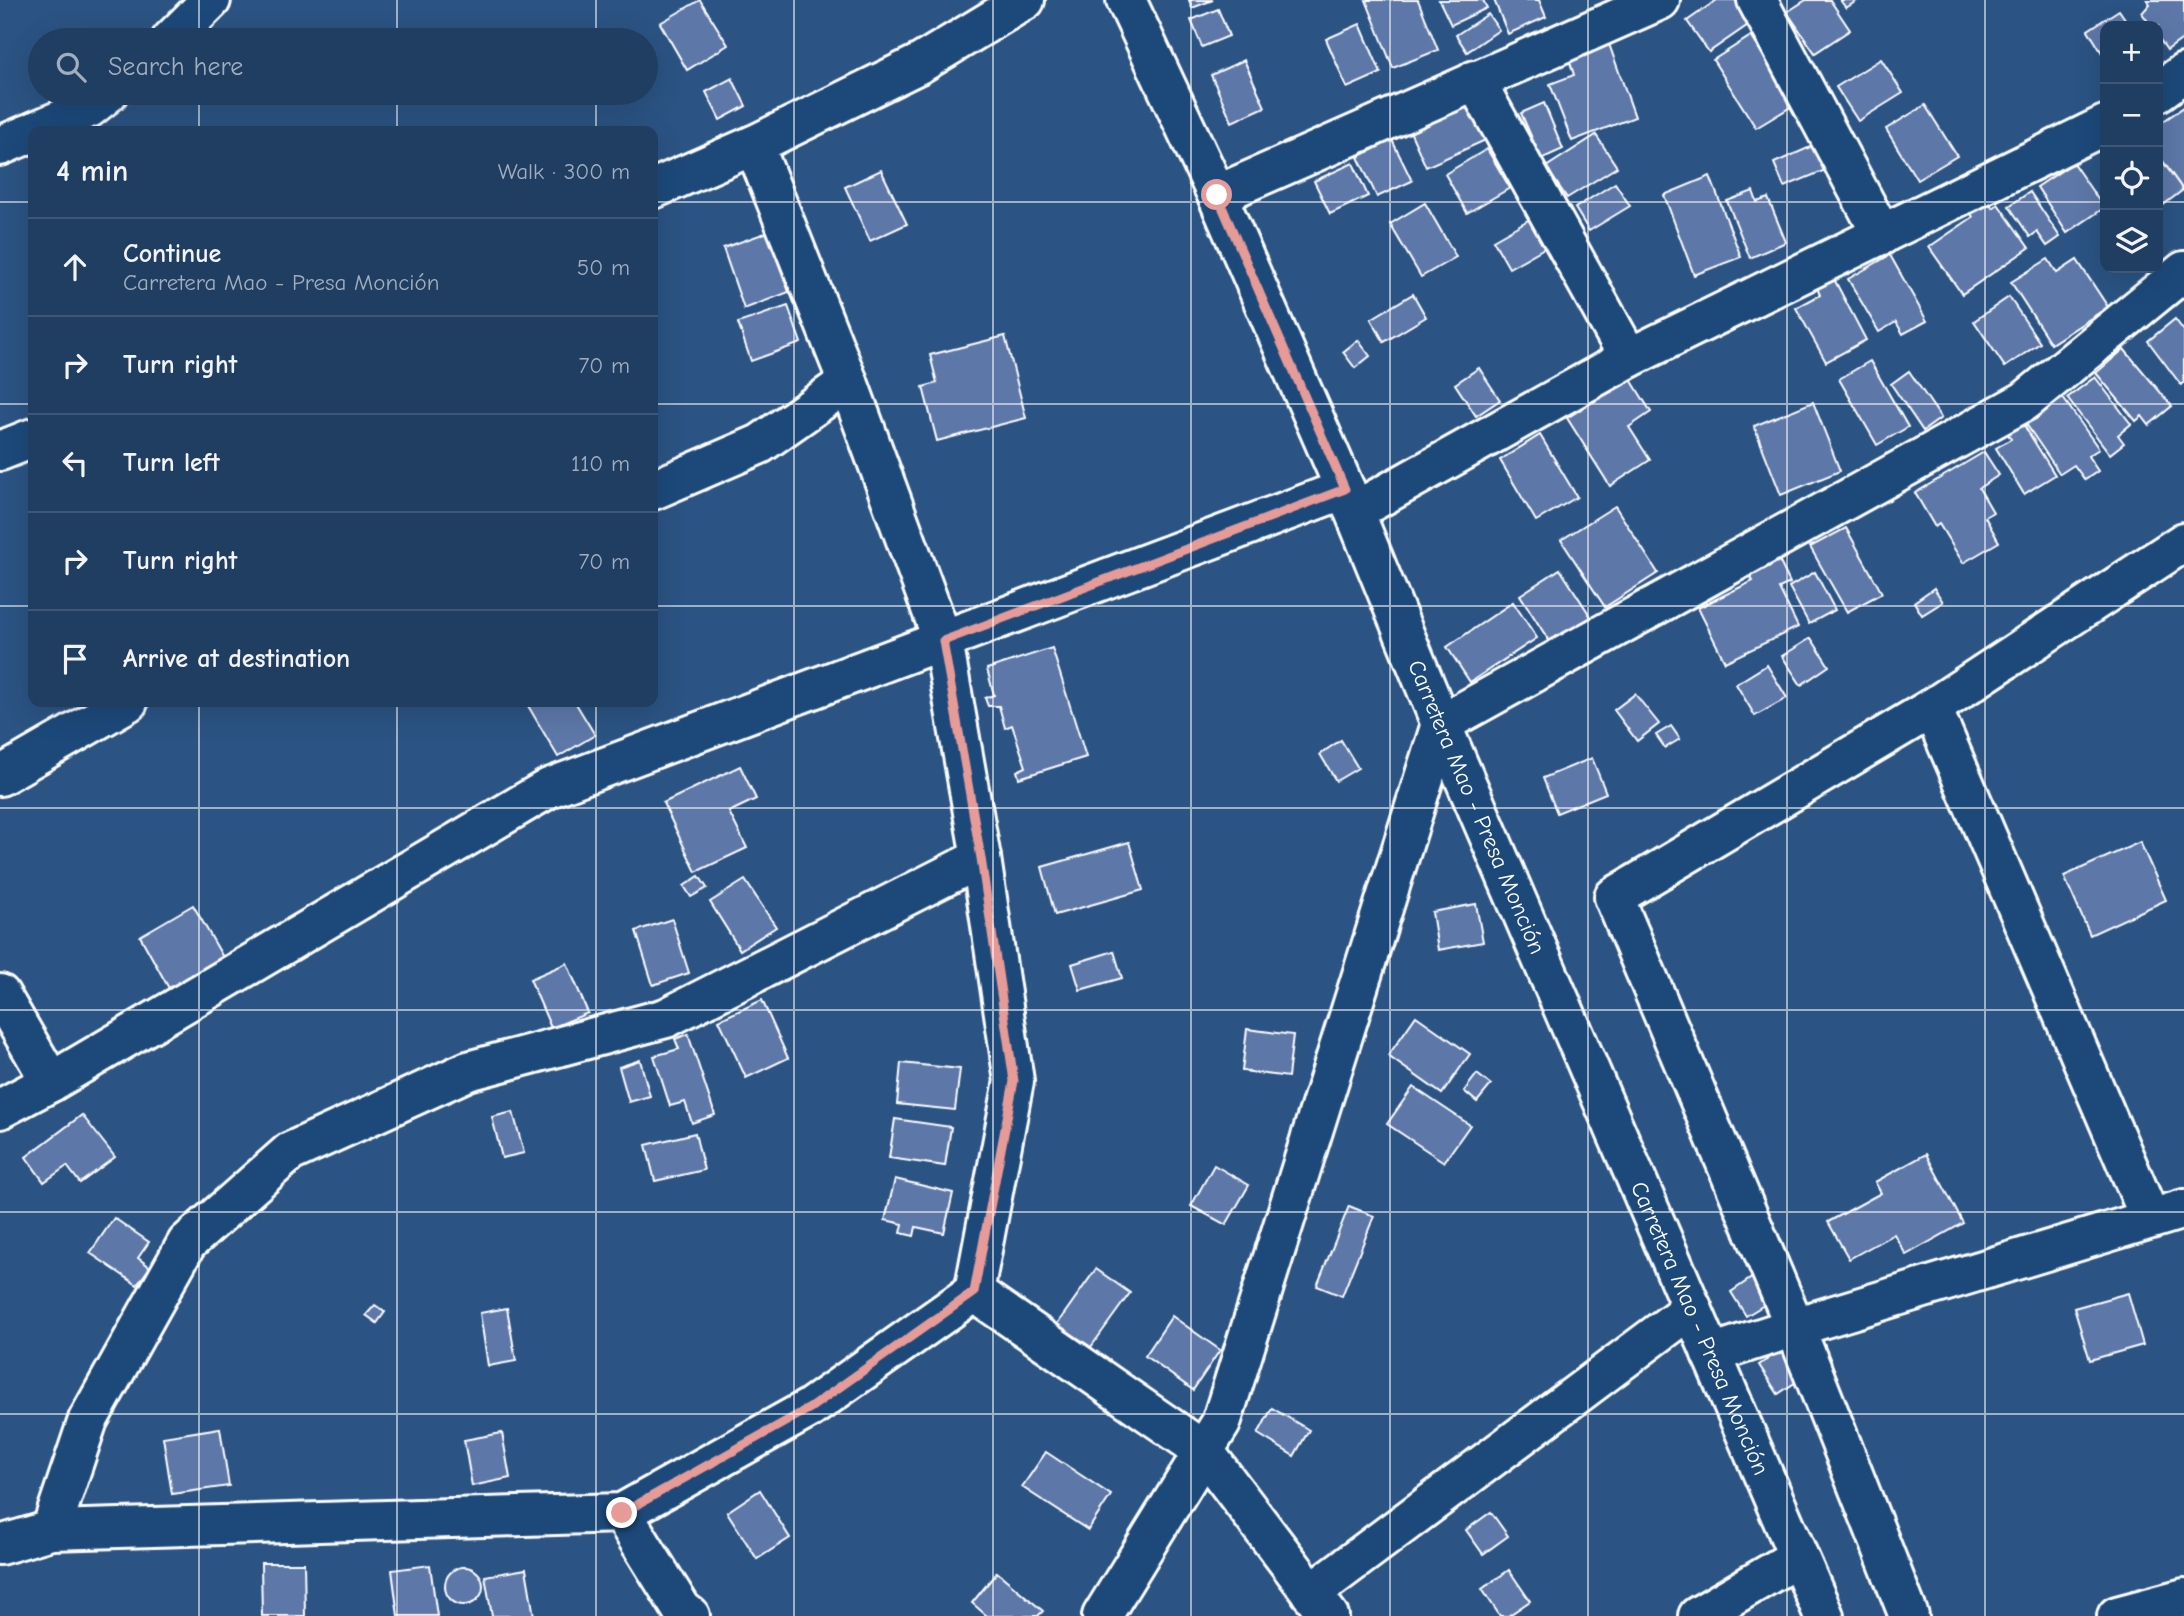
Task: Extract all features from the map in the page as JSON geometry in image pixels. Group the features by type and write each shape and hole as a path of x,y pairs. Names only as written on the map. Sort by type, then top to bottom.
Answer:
{"street":[{"path":"183,28 211,0"},
{"path":"658,187 754,145 921,63 1025,0"},
{"name":"Carretera Mao - Presa Monción","path":"1126,0 1217,195 1350,500 1441,724 1824,1616"},
{"path":"1217,195 1660,0"},
{"path":"1760,1 1882,235"},
{"path":"2163,88 2184,73"},
{"path":"1475,80 1629,358"},
{"path":"48,126 93,105"},
{"path":"0,1109 51,1082 549,788 943,641 1350,500 1629,358 2100,126"},
{"path":"0,146 28,134"},
{"path":"0,1545 51,1530 622,1513 810,1408 974,1292 1014,1081 981,858 943,641 848,382 754,145"},
{"path":"1102,1616 1221,1423 1441,724 2025,401 2184,271"},
{"path":"658,488 760,443 848,382"},
{"path":"0,451 28,440"},
{"path":"1909,1616 1796,1326 1614,897 1932,708 2184,542"},
{"path":"0,776 119,707"},
{"path":"1711,1354 2167,1213 1932,708"},
{"path":"51,1530 88,1420 187,1243 290,1152 468,1071 666,1018 981,858"},
{"path":"0,994 51,1082"},
{"path":"974,1292 1204,1451 1320,1605 1692,1308"},
{"path":"622,1513 683,1614"},
{"path":"1699,1616 1798,1557"},
{"path":"2117,1616 2184,1598"}],"building":[{"path":"700,0 728,45 687,70 660,23"},
{"path":"1189,0 1213,0 1192,8"},
{"path":"1366,0 1418,0 1438,50 1393,68"},
{"path":"1439,0 1483,0 1487,8 1451,25"},
{"path":"1494,0 1539,0 1546,17 1508,34"},
{"path":"1717,0 1735,0 1751,23 1709,52 1687,21"},
{"path":"1806,0 1830,0 1850,30 1815,53 1787,12"},
{"path":"1840,0 1858,0 1846,8"},
{"path":"2147,0 2184,0 2184,38 2167,50 2163,44 2163,21 2148,21 2142,13 2150,4"},
{"path":"1218,9 1229,36 1202,47 1191,20"},
{"path":"2119,10 2127,21 2102,21"},
{"path":"1488,14 1499,30 1467,52 1456,35"},
{"path":"2100,22 2100,50 2088,30"},
{"path":"1360,24 1381,73 1347,88 1326,39"},
{"path":"1751,36 1794,105 1756,128 1713,60"},
{"path":"1609,44 1635,117 1572,141 1550,84 1574,75 1569,59"},
{"path":"1881,59 1903,93 1858,121 1836,87"},
{"path":"1244,60 1265,107 1232,122 1211,75"},
{"path":"732,78 746,106 720,120 706,92"},
{"path":"1473,100 1490,138 1426,167 1409,129"},
{"path":"1544,103 1563,149 1541,159 1521,113"},
{"path":"1925,105 1957,156 1917,180 1886,129"},
{"path":"2184,107 2183,190 2163,161 2163,121"},
{"path":"1596,135 1617,167 1567,198 1546,167"},
{"path":"1392,140 1412,181 1377,197 1358,157"},
{"path":"1817,144 1828,169 1784,187 1774,163"},
{"path":"1487,149 1510,188 1467,213 1445,174"},
{"path":"2163,162 2183,190 2163,205"},
{"path":"1353,163 1368,196 1330,214 1314,181"},
{"path":"2073,163 2100,202 2100,211 2067,233 2037,187"},
{"path":"881,170 907,224 870,241 845,187"},
{"path":"1710,176 1741,257 1694,275 1664,195"},
{"path":"1615,183 1630,206 1589,231 1575,208"},
{"path":"1753,191 1757,202 1768,198 1786,242 1750,258 1727,201"},
{"path":"2030,192 2060,237 2047,246 2037,232 2030,237 2009,206"},
{"path":"1988,201 1993,208 1998,204 2029,248 1962,294 1929,247 1973,217 1970,212"},
{"path":"1425,203 1456,257 1421,277 1390,224"},
{"path":"1530,219 1546,247 1509,268 1493,240"},
{"path":"768,232 789,292 744,309 723,248"},
{"path":"1890,255 1927,321 1903,334 1896,322 1879,332 1848,279"},
{"path":"2048,259 2057,273 2077,260 2108,307 2051,344 2011,282"},
{"path":"1834,279 1866,340 1826,362 1796,308 1820,295 1817,288"},
{"path":"1413,294 1426,317 1384,342 1371,319"},
{"path":"2009,297 2040,343 2005,367 1974,321"},
{"path":"788,306 801,343 751,361 738,323"},
{"path":"2175,319 2184,331 2184,383 2181,385 2148,341"},
{"path":"1005,336 1026,418 937,441 923,387 937,383 930,355"},
{"path":"1358,340 1370,356 1355,368 1343,352"},
{"path":"2124,349 2172,406 2149,425 2142,416 2136,421 2096,373"},
{"path":"1870,361 1908,427 1877,445 1839,379"},
{"path":"1479,368 1500,400 1476,416 1455,384"},
{"path":"1909,371 1941,418 1923,431 1891,384"},
{"path":"2095,377 2131,424 2118,435 2124,443 2110,454 2067,398"},
{"path":"1630,378 1651,412 1629,427 1650,460 1610,486 1567,418"},
{"path":"2063,398 2099,449 2088,456 2098,471 2085,480 2074,465 2060,474 2026,424"},
{"path":"1813,402 1840,471 1781,495 1754,426"},
{"path":"2022,422 2055,475 2024,494 1996,448 2011,439 2006,431"},
{"path":"1540,435 1577,497 1536,521 1500,460"},
{"path":"1984,452 1999,475 1979,488 1993,512 1985,517 1999,542 1963,563 1939,524 1935,527 1915,493"},
{"path":"1615,506 1658,573 1605,607 1561,540"},
{"path":"1846,528 1882,593 1847,612 1810,547"},
{"path":"1777,556 1790,583 1779,588 1798,627 1725,662 1698,608 1753,581 1748,572"},
{"path":"1560,569 1591,617 1551,644 1520,595"},
{"path":"1815,572 1835,610 1809,624 1789,587"},
{"path":"1934,588 1943,602 1922,615 1914,602"},
{"path":"1513,602 1537,638 1470,682 1447,647"},
{"path":"1811,638 1829,666 1801,685 1782,656"},
{"path":"1052,648 1086,757 1019,778 1017,771 1026,767 1012,725 1005,728 999,706 988,706 985,698 994,695 987,669"},
{"path":"1767,665 1787,698 1755,716 1736,684"},
{"path":"1635,694 1659,724 1637,741 1614,710"},
{"path":"529,707 578,707 595,735 558,757"},
{"path":"1671,726 1680,739 1665,748 1656,735"},
{"path":"1341,740 1358,768 1336,781 1320,754"},
{"path":"1592,758 1606,793 1557,813 1543,778"},
{"path":"740,766 756,799 729,812 747,848 696,872 663,803"},
{"path":"1129,842 1143,890 1055,915 1042,867"},
{"path":"2140,842 2166,900 2090,935 2064,876"},
{"path":"699,876 707,888 691,897 684,886"},
{"path":"745,880 776,927 740,950 710,902"},
{"path":"1476,904 1483,942 1438,950 1432,912"},
{"path":"193,905 224,959 176,1001 140,936"},
{"path":"672,919 689,973 653,985 636,931"},
{"path":"1114,951 1122,978 1080,990 1072,964"},
{"path":"567,963 588,1013 551,1028 530,979"},
{"path":"762,1000 788,1058 746,1078 719,1020"},
{"path":"1416,1016 1470,1054 1442,1094 1388,1056"},
{"path":"1247,1029 1293,1035 1288,1077 1242,1071"},
{"path":"688,1034 715,1115 692,1123 685,1102 670,1106 654,1056 679,1049 675,1039"},
{"path":"640,1060 650,1096 629,1102 619,1067"},
{"path":"901,1063 960,1069 955,1110 897,1104"},
{"path":"1477,1074 1491,1085 1477,1102 1464,1091"},
{"path":"1413,1087 1470,1125 1444,1162 1387,1124"},
{"path":"513,1112 524,1153 502,1158 492,1117"},
{"path":"82,1115 115,1157 80,1183 67,1166 44,1182 26,1157"},
{"path":"895,1119 951,1127 945,1166 889,1158"},
{"path":"695,1133 704,1170 655,1181 646,1145"},
{"path":"1926,1154 1963,1223 1906,1255 1894,1234 1849,1259 1828,1222 1881,1193 1875,1182"},
{"path":"1214,1165 1249,1185 1226,1225 1191,1206"},
{"path":"895,1179 953,1193 944,1233 916,1227 914,1236 901,1233 903,1224 885,1220"},
{"path":"1349,1206 1374,1216 1342,1296 1317,1286"},
{"path":"114,1218 149,1242 138,1258 150,1267 137,1285 90,1253"},
{"path":"1096,1269 1130,1293 1091,1347 1057,1324"},
{"path":"1753,1277 1769,1302 1746,1316 1731,1292"},
{"path":"2128,1293 2143,1345 2090,1360 2074,1308"},
{"path":"375,1305 385,1312 377,1323 366,1315"},
{"path":"507,1308 516,1361 488,1366 480,1313"},
{"path":"1172,1316 1220,1350 1193,1390 1145,1356"},
{"path":"1783,1349 1802,1378 1778,1394 1759,1365"},
{"path":"1272,1408 1309,1430 1294,1456 1258,1434"},
{"path":"220,1428 229,1486 172,1494 163,1437"},
{"path":"502,1433 510,1478 472,1486 464,1440"},
{"path":"1046,1452 1111,1495 1088,1530 1022,1487"},
{"path":"760,1490 790,1538 757,1559 727,1512"},
{"path":"1491,1512 1508,1536 1483,1554 1466,1530"},
{"path":"261,1563 304,1563 305,1616 262,1616"},
{"path":"430,1565 437,1616 398,1616 392,1570"},
{"path":"464,1567 477,1573 483,1586 477,1599 464,1605 451,1599 445,1586 451,1573"},
{"path":"526,1569 534,1616 492,1616 485,1576"},
{"path":"1509,1570 1530,1601 1508,1616 1500,1616 1482,1589"},
{"path":"997,1572 1043,1611 1038,1616 987,1616 972,1603"}],"route":[{"path":"622,1513 810,1408 974,1292 1014,1081 981,858 943,641 1345,489 1217,195"}]}
